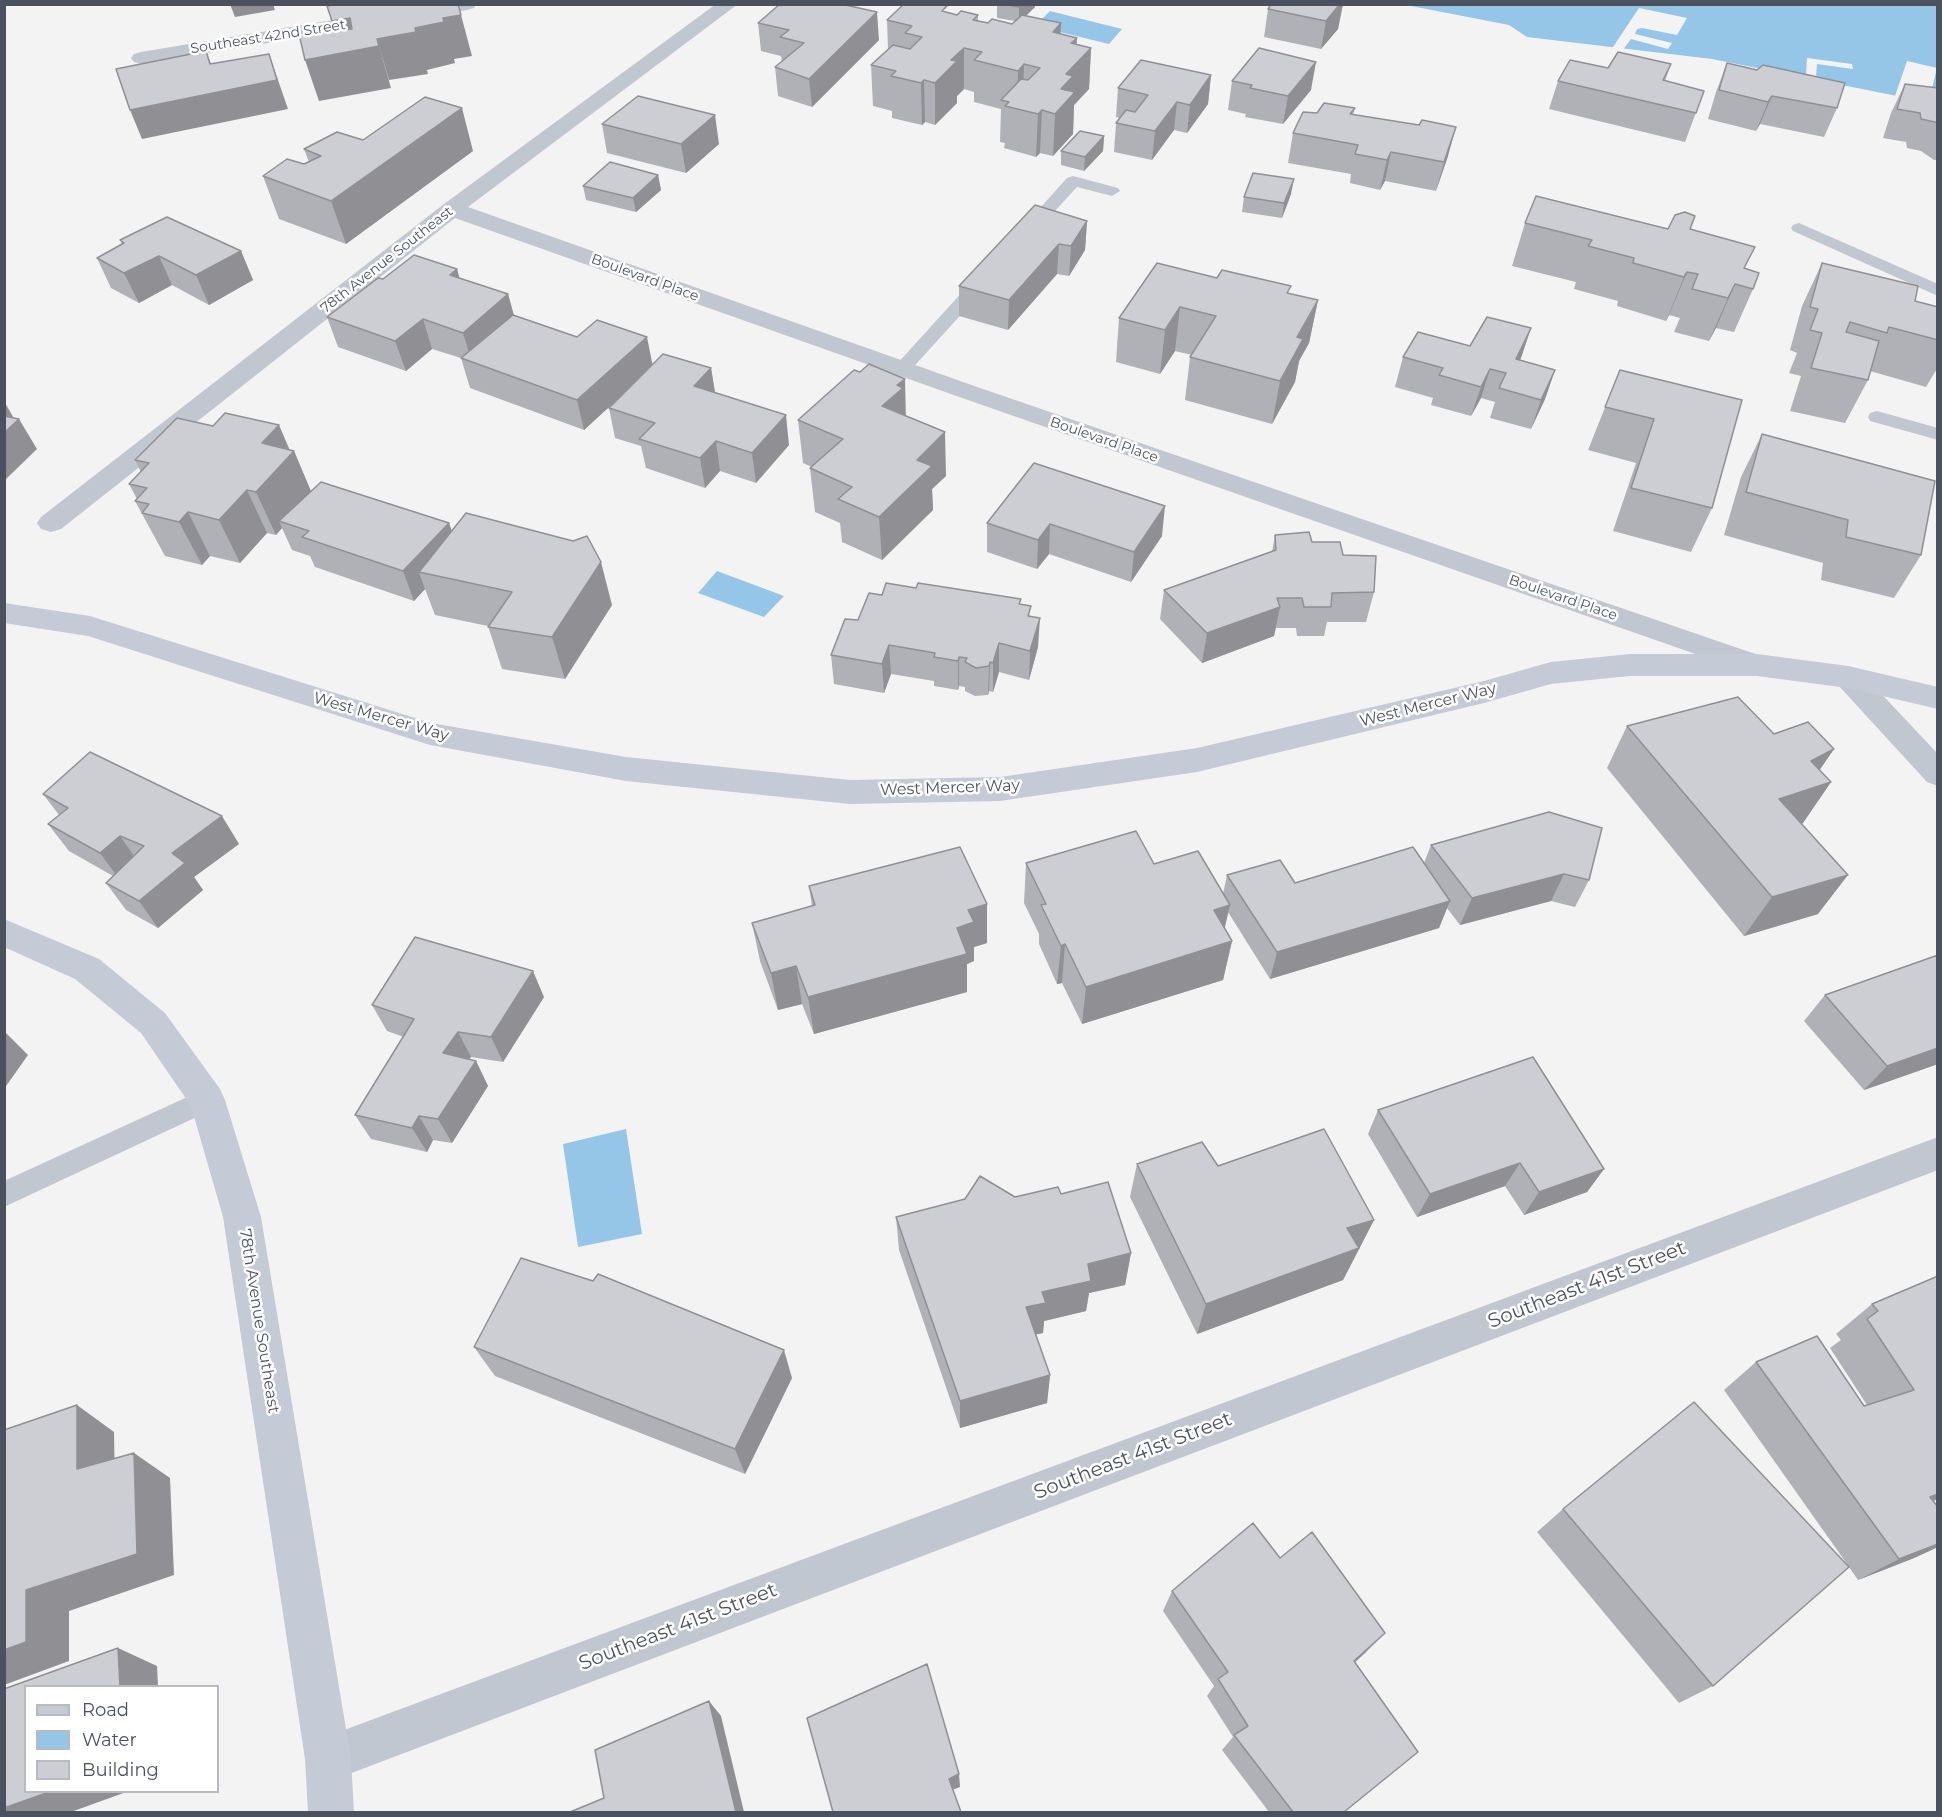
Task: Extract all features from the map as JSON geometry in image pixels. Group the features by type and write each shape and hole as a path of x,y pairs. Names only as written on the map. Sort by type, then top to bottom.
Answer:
{"street":[{"name":"Southeast 42nd Street","path":"141,58 467,4"},
{"name":"78th Avenue Southeast","path":"51,523 452,210 729,4"},
{"name":"Boulevard Place","path":"452,210 902,369 1757,665"},
{"name":"West Mercer Way","path":"4,613 90,626 430,734 626,769 850,792 1000,789 1197,760 1485,692 1551,673 1630,665 1757,665 1848,677 1938,698"},
{"path":"1848,677 1938,774"},
{"name":"78th Avenue Southeast","path":"4,932 87,969 153,1023 207,1100 242,1217 328,1759 331,1812"},
{"name":"Southeast 41st Street","path":"328,1759 1938,1153"}],"lane":[{"path":"1018,241 1073,181 1112,191"},
{"path":"1798,228 1938,291"},
{"path":"902,369 995,266"},
{"path":"1877,417 1938,434"},
{"path":"4,1195 207,1100"}],"water":[{"path":"1406,5 1937,5 1937,100 1897,96 1712,59 1527,37 1509,25"},
{"path":"1050,11 1122,29 1109,44 1035,26"},
{"path":"717,571 784,596 764,617 698,593"},
{"path":"626,1129 642,1234 578,1247 563,1144"}],"pier":[{"path":"1639,8 1687,18 1677,35 1637,29 1635,34 1672,43 1668,49 1631,39 1622,51 1611,50"},
{"path":"1807,58 1852,64 1853,69 1817,64 1816,77 1806,76"},
{"path":"1907,61 1937,68 1930,96 1906,100 1894,99"}],"building":[{"path":"338,4 458,4 461,15 443,18 444,22 415,28 416,32 377,39 379,46 305,60 299,34 341,28 342,30 352,29 350,18 332,21 327,6"},
{"path":"780,4 841,4 877,12 809,79 775,67 804,43 780,37 789,30 758,23"},
{"path":"904,4 939,4 947,6 942,11 957,15 961,11 978,15 973,20 988,23 992,19 1012,24 1022,15 1061,23 1053,32 1077,38 1071,43 1091,48 1066,74 1073,76 1061,89 1075,92 1055,114 1042,110 1038,114 1005,106 1009,102 1001,100 1021,79 1028,80 1040,68 1024,64 1018,71 974,60 982,52 964,48 951,60 957,61 935,83 924,80 921,83 891,76 896,71 871,65 893,45 910,49 922,37 905,33 912,26 887,20"},
{"path":"1003,4 1023,4 1019,7"},
{"path":"1271,4 1340,4 1326,21 1268,9"},
{"path":"1259,48 1316,62 1288,96 1250,88 1252,85 1232,81"},
{"path":"206,51 210,64 269,54 277,80 130,110 116,69"},
{"path":"1618,52 1671,64 1663,80 1704,91 1696,113 1558,81 1570,60 1608,68"},
{"path":"1141,60 1211,75 1190,105 1177,102 1155,131 1116,123 1126,110 1135,112 1148,95 1118,88"},
{"path":"1727,63 1757,70 1763,65 1845,83 1837,108 1772,96 1768,102 1719,90"},
{"path":"1905,84 1938,88 1938,123 1921,119 1920,113 1897,109"},
{"path":"638,96 715,115 681,144 602,124"},
{"path":"425,97 462,108 331,201 263,176 287,159 304,164 321,156 304,149 337,132 363,140"},
{"path":"1324,103 1355,108 1350,114 1419,125 1422,120 1456,127 1444,162 1391,152 1387,160 1355,154 1358,145 1293,133 1303,112 1317,113"},
{"path":"1080,131 1104,136 1085,157 1061,151"},
{"path":"610,162 658,175 633,198 583,186"},
{"path":"1253,173 1294,179 1284,203 1244,197"},
{"path":"1536,196 1668,229 1675,215 1685,212 1695,216 1690,229 1755,247 1744,268 1759,273 1753,289 1735,284 1728,298 1692,289 1698,274 1687,272 1684,277 1633,263 1634,258 1588,246 1592,240 1525,223"},
{"path":"1035,205 1087,221 1071,246 1059,244 1009,300 959,286"},
{"path":"167,217 241,251 196,275 159,256 124,273 97,258 124,243 120,240"},
{"path":"414,255 457,269 450,275 508,294 463,333 423,319 395,341 327,317 378,278 383,279"},
{"path":"1157,263 1217,278 1222,270 1291,286 1287,293 1318,300 1297,337 1303,339 1280,381 1190,357 1216,316 1180,307 1165,330 1119,318"},
{"path":"1822,263 1918,286 1915,301 1938,307 1938,340 1889,327 1887,333 1850,322 1846,332 1879,341 1868,380 1811,368 1822,333 1810,330 1818,309 1810,307"},
{"path":"513,315 577,337 597,320 647,337 577,400 461,358"},
{"path":"1487,317 1531,328 1516,359 1555,370 1541,400 1499,388 1506,373 1490,369 1481,387 1439,375 1443,368 1403,357 1418,332 1470,346"},
{"path":"663,354 711,368 694,386 786,415 752,453 716,441 700,458 639,439 655,423 609,408"},
{"path":"869,364 905,379 897,385 903,388 882,406 945,432 917,460 932,466 879,517 838,499 852,487 810,468 843,439 798,420 854,370 860,372"},
{"path":"1620,370 1742,400 1712,508 1631,488 1654,419 1605,407"},
{"path":"225,413 279,425 262,443 294,451 256,492 247,490 219,520 188,512 179,522 142,513 149,504 135,501 147,488 129,484 149,463 135,460 177,418 213,426"},
{"path":"4,416 19,419 4,433"},
{"path":"1762,434 1935,481 1921,555 1846,537 1848,520 1746,492"},
{"path":"1034,463 1165,506 1134,552 1050,524 1038,540 987,523"},
{"path":"321,482 449,523 403,571 302,537 309,531 279,521"},
{"path":"466,513 573,541 587,536 601,562 552,637 488,627 512,592 419,572"},
{"path":"1309,532 1312,542 1340,542 1343,555 1376,556 1374,592 1332,593 1331,607 1304,607 1302,598 1277,598 1280,607 1207,633 1164,590 1276,550 1275,535"},
{"path":"886,583 916,588 918,583 1021,599 1019,604 1031,606 1028,616 1040,618 1030,651 999,643 993,663 990,662 989,666 976,668 965,662 967,658 959,657 958,661 934,657 935,653 889,645 882,664 831,655 845,619 858,620 869,593 882,595"},
{"path":"1738,697 1774,734 1808,722 1834,749 1811,761 1831,782 1779,799 1848,875 1772,897 1627,726"},
{"path":"90,752 222,816 172,853 185,863 139,901 106,883 144,846 120,836 100,853 48,824 68,808 43,794"},
{"path":"1549,812 1602,828 1589,880 1564,874 1472,898 1431,845"},
{"path":"1136,831 1154,864 1198,851 1230,905 1214,910 1232,941 1086,987 1065,944 1061,946 1041,905 1046,904 1026,863"},
{"path":"960,847 987,904 968,910 974,922 957,928 967,954 808,997 796,966 771,973 752,923 815,905 809,886"},
{"path":"1413,847 1450,901 1277,952 1227,875 1280,860 1295,883"},
{"path":"415,937 533,971 491,1037 458,1032 443,1053 476,1061 438,1119 419,1116 412,1128 355,1115 414,1019 372,1005"},
{"path":"1938,955 1938,1048 1887,1066 1825,995"},
{"path":"1533,1057 1604,1169 1539,1192 1520,1163 1430,1194 1378,1110"},
{"path":"1324,1129 1374,1220 1347,1228 1359,1248 1206,1304 1137,1164 1202,1142 1218,1166"},
{"path":"980,1176 1015,1197 1058,1187 1061,1194 1108,1182 1131,1253 1088,1264 1091,1281 1042,1292 1046,1303 1026,1307 1050,1375 960,1401 896,1217 965,1199"},
{"path":"521,1258 593,1281 598,1274 784,1350 735,1449 474,1347"},
{"path":"1938,1276 1938,1494 1930,1497 1938,1507 1938,1544 1899,1559 1756,1362 1817,1336 1864,1406 1914,1390 1867,1319 1878,1311 1872,1304"},
{"path":"1694,1402 1849,1567 1713,1686 1563,1509"},
{"path":"77,1405 77,1469 134,1453 137,1554 26,1590 26,1642 4,1650 4,1430"},
{"path":"1253,1523 1280,1558 1312,1532 1385,1633 1354,1661 1418,1752 1344,1812 1293,1812 1234,1735 1248,1726 1218,1679 1228,1672 1172,1591"},
{"path":"118,1648 120,1685 24,1685 24,1793 46,1793 4,1808 4,1689"},
{"path":"927,1664 959,1774 949,1779 961,1812 833,1812 807,1718"},
{"path":"709,1701 736,1812 570,1812 604,1798 595,1750"}]}
